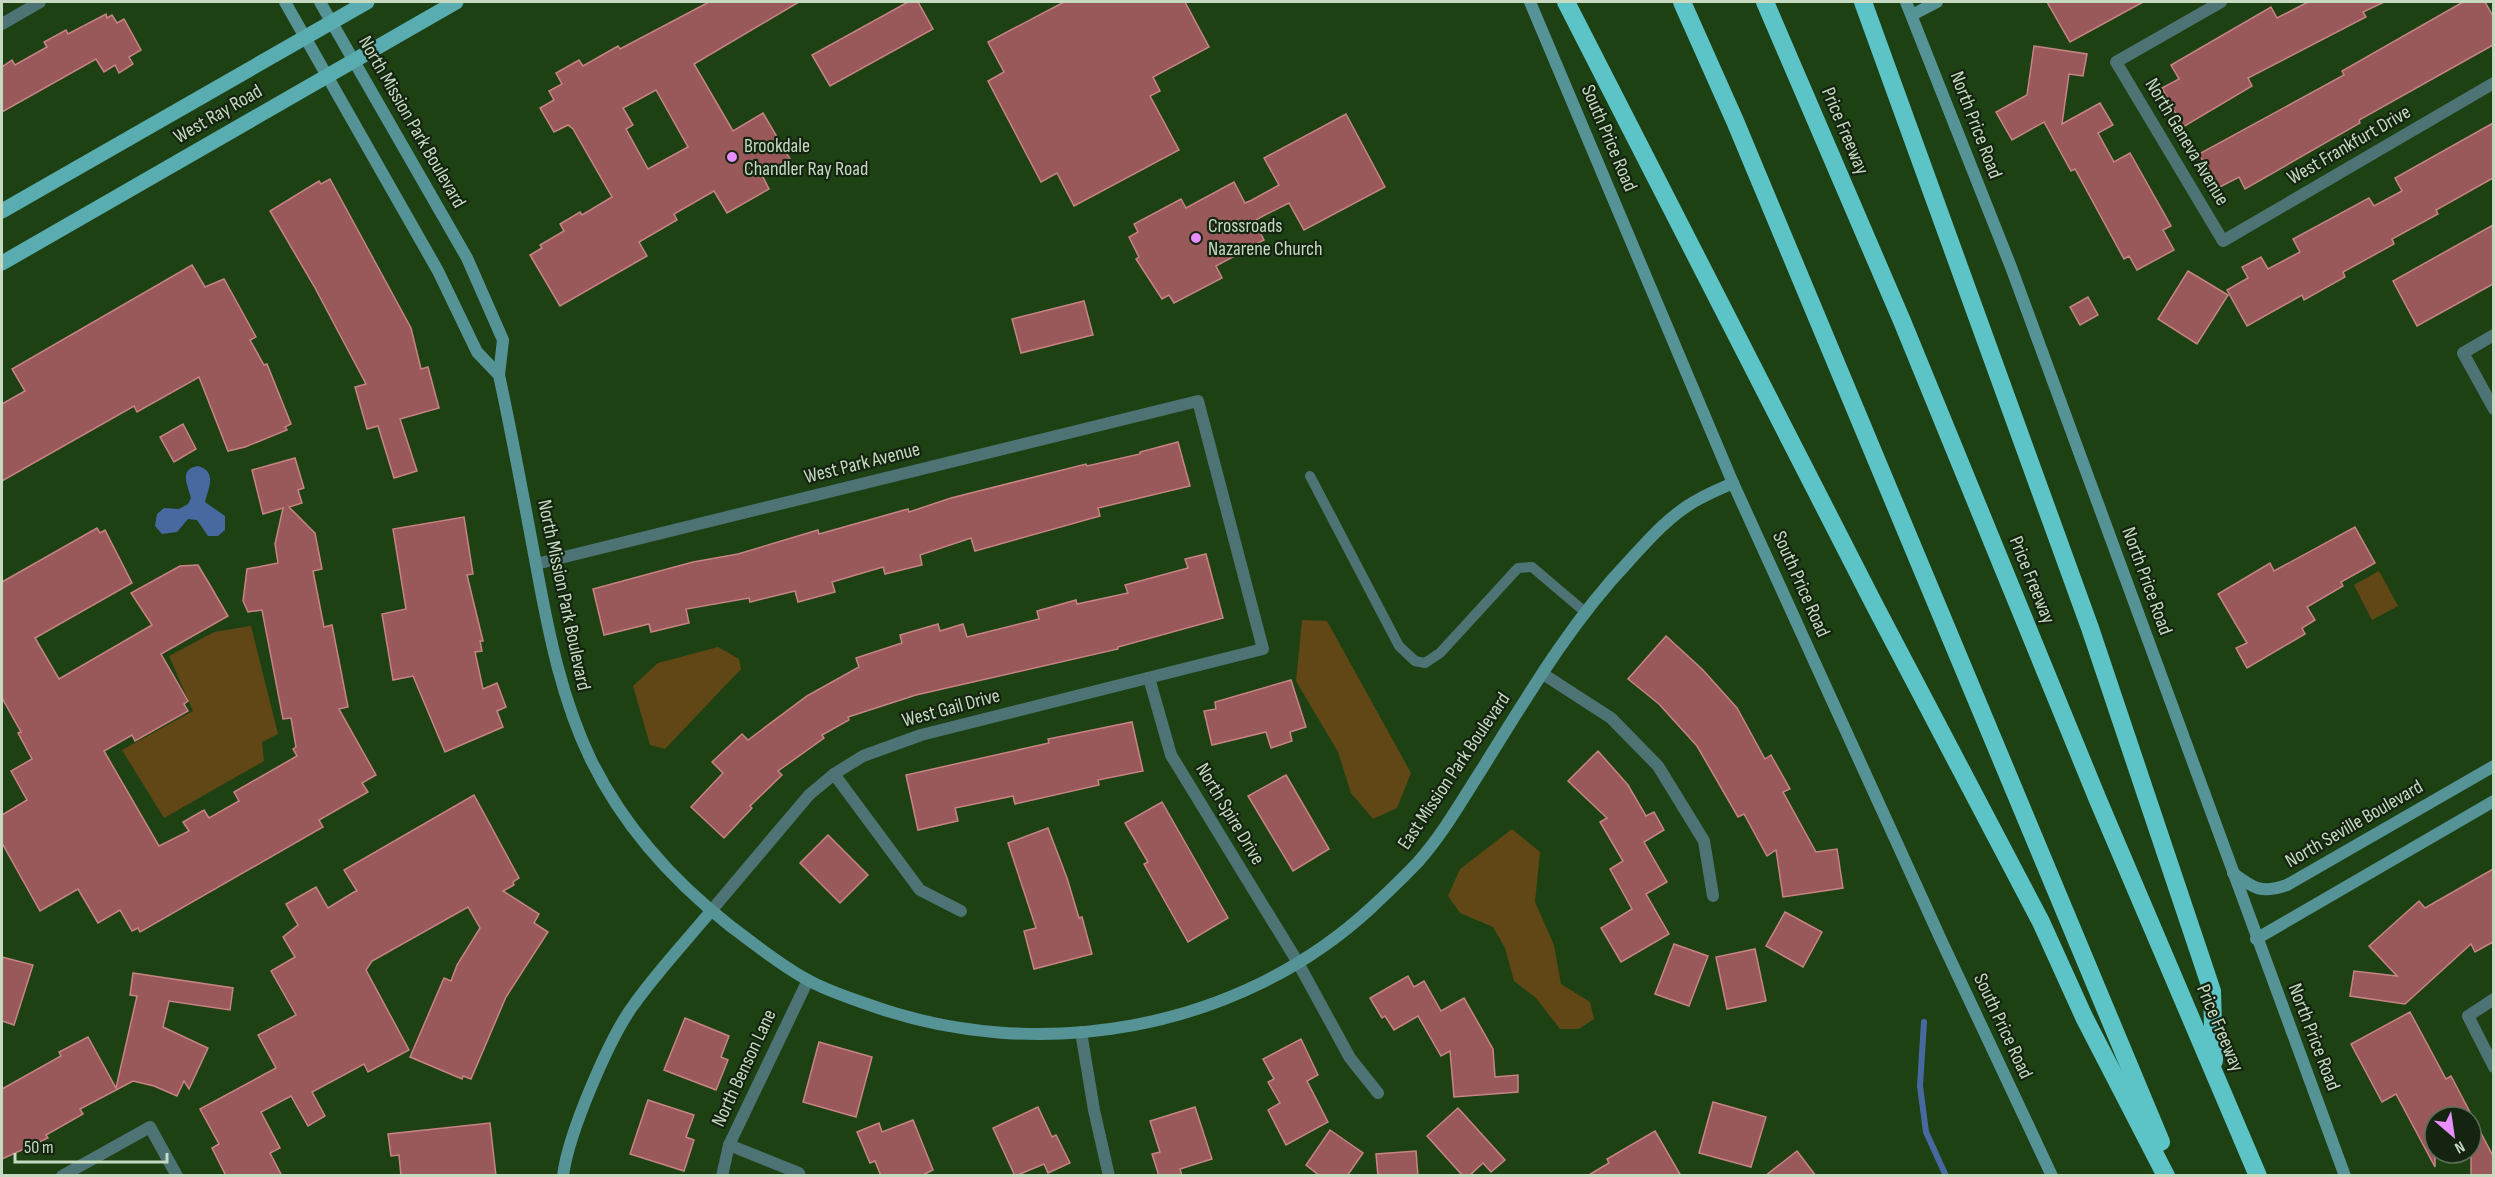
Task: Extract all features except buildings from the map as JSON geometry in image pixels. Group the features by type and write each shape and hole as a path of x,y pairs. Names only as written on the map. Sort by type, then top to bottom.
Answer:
{"highway":[{"path":"1566,2 1875,606 2041,922 2084,1017 2166,1176"},
{"path":"1682,2 1735,121 2174,1176"},
{"name":"Price Freeway","path":"1765,2 1902,321 2098,800 2258,1176"},
{"path":"1863,2 2090,628 2212,992 2214,1072"}],"main road":[{"name":"West Ray Road","path":"2,211 367,2"},
{"name":"West Ray Road","path":"2,263 456,2"}],"street":[{"path":"2,24 40,2"},
{"path":"285,2 438,271 477,352 499,375"},
{"name":"North Mission Park Boulevard","path":"320,2 436,202 487,300 503,340 499,375 549,633 565,694 591,760 626,820 669,871 711,911 768,954 808,980"},
{"name":"South Price Road","path":"1530,2 1733,483 1937,932 2052,1176"},
{"name":"North Price Road","path":"1906,2 2011,267 2345,1176"},
{"path":"1912,15 1936,2"},
{"name":"North Geneva Avenue","path":"2221,2 2116,63 2223,241"},
{"name":"West Frankfurt Drive","path":"2223,241 2493,83"},
{"path":"2493,336 2463,353 2493,409"},
{"name":"West Park Avenue","path":"536,564 1198,401 1263,649"},
{"name":"East Mission Park Boulevard","path":"808,980 883,1010 964,1030 1044,1035 1129,1026 1208,1006 1245,991 1334,940 1370,909 1419,861 1446,824 1543,674 1604,587 1673,518 1702,497 1733,483"},
{"name":"West Gail Drive","path":"711,911 809,795 834,774 863,756 921,735 1263,649"},
{"path":"1543,674 1611,718 1658,766 1704,841 1713,896"},
{"name":"North Spire Drive","path":"1149,678 1171,755 1297,962 1350,1058 1378,1092"},
{"name":"North Seville Boulevard","path":"2232,873 2256,889 2270,891 2287,885 2493,765"},
{"path":"834,774 920,890 961,911"},
{"path":"2256,939 2493,801"},
{"path":"563,1176 570,1147 595,1080 633,1004 711,911"},
{"name":"North Benson Lane","path":"722,1176 729,1145 808,980"},
{"path":"2493,999 2468,1016 2493,1067"},
{"path":"1081,1032 1094,1110 1109,1176"},
{"path":"62,1176 150,1127 177,1176"},
{"path":"729,1145 800,1173"}],"lane":[{"path":"1311,476 1399,646 1415,661 1425,663 1440,653 1518,568 1532,567 1585,612"}],"shaded area":[{"path":"2379,571 2398,606 2372,620 2354,585"},
{"path":"1302,620 1327,621 1411,773 1397,808 1373,819 1351,793 1338,752 1296,681"},
{"path":"251,626 278,734 262,742 264,761 164,818 122,750 193,711 169,656 214,632"},
{"path":"718,647 739,659 741,669 665,749 650,745 633,686 658,663"},
{"path":"1512,829 1540,852 1535,902 1554,945 1561,984 1590,1002 1594,1019 1579,1029 1560,1029 1536,998 1514,981 1505,948 1493,927 1460,913 1448,896 1460,869"}],"water":[{"path":"198,466 208,472 210,477 205,502 225,516 225,530 218,536 208,536 197,520 188,519 177,532 162,534 155,526 157,514 164,508 179,509 188,504 191,498 186,474"}],"waterway":[{"path":"1924,1022 1920,1086 1926,1132 1946,1176"}],"place":[{"name":"Brookdale Chandler Ray Road","path":"732,157"},
{"name":"Crossroads Nazarene Church","path":"1196,238"}]}
